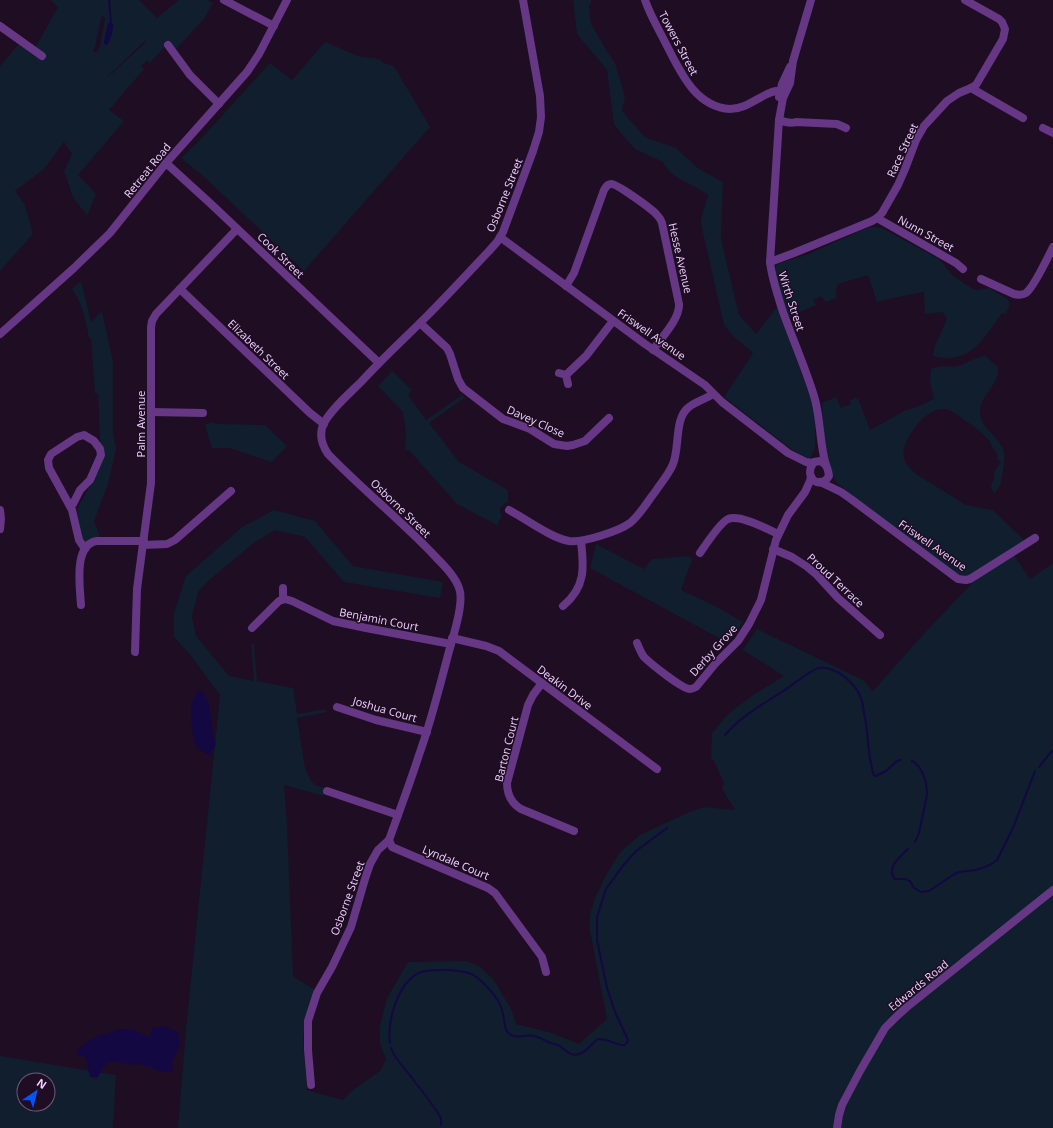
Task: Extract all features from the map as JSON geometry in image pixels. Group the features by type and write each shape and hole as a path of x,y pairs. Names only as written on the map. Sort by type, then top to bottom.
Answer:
{"street":[{"path":"224,0 274,26"},
{"name":"Retreat Road","path":"0,334 104,240 166,163 251,67 287,0"},
{"name":"Osborne Street","path":"311,1085 308,1050 308,1021 317,993 332,967 351,927 370,864 378,850 389,840 427,732 461,602 460,589 446,568 328,454 323,446 321,433 324,424 336,408 420,323 489,251 500,237 533,151 539,132 541,117 540,96 523,0"},
{"name":"Towers Street","path":"644,0 687,82 705,100 712,104 730,109 746,106 774,91 782,93"},
{"name":"Wirth Street","path":"811,0 793,61 790,82 782,93 770,262 773,282 815,401 819,419 822,452 827,469"},
{"name":"Race Street","path":"877,218 884,210 900,182 916,140 924,126 947,101 959,93 971,88 979,80 1003,39 1006,29 1002,22 965,0"},
{"path":"0,26 42,56"},
{"path":"168,45 190,75 219,104"},
{"path":"971,88 1023,118"},
{"path":"779,120 792,123 837,124 846,128"},
{"path":"1043,128 1053,133"},
{"name":"Cook Street","path":"166,163 379,363"},
{"name":"Hesse Avenue","path":"566,286 574,273 604,190 608,184 612,183 619,186 660,218 680,304 679,312 675,319 653,350"},
{"path":"770,262 794,254 877,218"},
{"name":"Nunn Street","path":"877,218 956,263 963,269"},
{"name":"Palm Avenue","path":"135,652 137,589 151,483 152,321 156,314 237,229"},
{"name":"Friswell Avenue","path":"500,237 613,322 702,382 713,394 738,415 788,453 810,476"},
{"path":"981,279 1014,294 1026,294 1053,247"},
{"name":"Elizabeth Street","path":"180,289 310,413 324,424"},
{"path":"568,384 562,374 586,356 613,322"},
{"name":"Davey Close","path":"420,323 447,348 458,379 463,388 503,419 530,429 554,444 573,446 585,441 609,418"},
{"path":"509,510 554,536 570,541 581,541 617,530 629,523 635,517 668,474 673,465 677,450 680,420 683,414 690,406 713,394"},
{"path":"151,412 203,413"},
{"path":"70,506 73,504 80,490 90,480 101,457 101,452 98,445 91,438 84,435 77,437 51,454 48,460 49,468 74,515 79,540 85,549"},
{"name":"Wirth Street","path":"813,462 817,455 820,438"},
{"name":"Friswell Avenue","path":"788,453 806,462 813,462"},
{"path":"820,461 827,469 829,476 825,481 820,482 813,480 810,476 810,468 813,462 820,461"},
{"name":"Friswell Avenue","path":"827,469 833,483 842,492 955,577 962,580 974,577 1035,538"},
{"name":"Derby Grove","path":"637,643 640,652 648,661 678,684 688,689 692,689 696,686 738,641 749,624 760,600 778,534 788,515 805,492 810,481 810,476"},
{"name":"Friswell Avenue","path":"820,482 842,492"},
{"name":"Derby Grove","path":"805,492 820,482"},
{"path":"81,605 80,565 85,549 91,543 97,540 167,544 175,540 231,491"},
{"path":"0,510 0,529"},
{"path":"700,552 728,519 733,518 746,520 778,534"},
{"path":"563,606 572,598 581,581 583,570 581,541"},
{"name":"Proud Terrace","path":"773,549 792,557 806,566 821,579 838,598 880,635"},
{"path":"252,628 279,601 283,599 283,588"},
{"name":"Benjamin Court","path":"283,599 292,601 333,621 360,627 452,641"},
{"name":"Deakin Drive","path":"452,641 492,648 499,651 657,769"},
{"name":"Barton Court","path":"542,683 528,705 507,783 508,794 516,806 521,809 574,832"},
{"name":"Joshua Court","path":"337,707 376,720 427,732"},
{"path":"327,791 398,815"},
{"name":"Lyndale Court","path":"389,840 392,847 488,888 496,893 542,957 546,972"},
{"name":"Edwards Road","path":"837,1128 840,1110 849,1091 873,1047 888,1025 907,1007 1053,890"}],"shaded area":[{"path":"51,0 139,0 157,18 179,0 207,0 213,3 204,19 175,50 169,42 150,63 147,60 141,66 144,69 109,110 124,121 78,175 96,194 87,216 73,197 64,171 72,154 64,142 44,169 15,191 25,205 33,234 0,271 0,66 19,44 32,53 58,7","holes":["102,15 105,18 100,46 96,53 93,51","146,40 145,43 108,77 108,76"]},
{"path":"573,0 592,0 589,7 591,24 615,63 625,97 622,110 627,117 645,137 676,148 699,169 723,182 721,236 739,315 756,334 777,307 814,407 815,448 810,458 805,457 791,449 724,397 753,353 732,335 724,325 701,224 708,195 671,173 663,162 635,149 614,125 607,70 577,34"},
{"path":"108,23 113,24 113,27 111,38 107,45 104,44 104,42"},
{"path":"325,42 361,57 379,59 384,63 394,66 430,127 304,271 203,176 181,158 196,144 270,63 292,80"},
{"path":"872,227 882,228 937,258 953,276 973,289 977,290 989,288 1007,299 1010,305 1005,314 1002,313 976,347 963,355 948,358 933,356 934,348 947,319 943,312 925,314 924,292 877,302 868,275 838,284 836,298 825,302 821,296 813,300 816,305 789,317 777,285 775,272 776,266 780,263 806,255"},
{"path":"81,281 91,322 102,311 113,362 113,434 116,449 108,484 94,521 100,537 86,542 83,541 81,534 77,509 93,481 103,449 100,442 98,393 95,394 91,338 89,339 81,307 72,289"},
{"path":"984,356 997,365 998,371 995,382 981,404 980,410 982,421 1000,444 1004,452 1002,479 995,493 991,486 994,478 994,472 1001,462 997,459 997,454 989,440 975,428 946,409 937,410 922,419 910,434 904,450 904,457 908,466 916,474 966,505 993,510 1023,539 1023,541 969,575 962,577 953,572 837,483 831,472 825,451 822,403 836,397 841,408 851,404 850,401 856,397 856,399 858,398 870,430 906,410 934,399 930,383 931,369 957,366"},
{"path":"392,371 412,390 408,395 426,420 462,395 466,398 429,423 459,462 508,490 508,502 502,507 501,506 500,511 502,516 497,525 457,504 408,449 405,452 406,434 403,412 378,386"},
{"path":"211,422 217,424 265,425 287,446 272,462 229,448 212,448 205,425"},
{"path":"274,510 315,521 353,566 443,582 440,598 344,582 305,537 275,530 255,542 207,582 198,592 192,617 196,636 229,676 254,681 251,644 254,644 257,681 293,688 297,714 326,709 327,712 297,718 305,768 314,783 319,787 323,787 324,796 284,785 293,976 315,990 305,1020 303,1041 307,1090 343,1100 353,1090 381,1070 386,1059 380,1044 380,1025 387,998 408,962 467,961 479,966 494,980 512,1011 516,1024 552,1033 579,1044 607,1019 590,931 590,915 594,900 605,877 620,852 640,835 687,813 704,807 735,810 722,789 724,783 714,761 711,758 712,733 728,714 753,695 784,676 743,650 757,629 863,680 873,691 919,639 973,582 1013,554 1030,579 1053,563 1053,1128 178,1128 186,1029 220,695 191,656 174,637 174,613 186,576 242,527"},
{"path":"596,544 644,569 652,559 688,556 692,560 681,590 715,606 743,622 728,643 590,568"},
{"path":"199,690 206,696 208,701 212,732 216,744 210,755 201,751 197,747 193,736 191,707"},
{"path":"165,1026 178,1032 180,1040 179,1047 172,1061 173,1071 163,1072 142,1065 114,1061 107,1063 97,1078 90,1077 84,1056 77,1055 77,1051 87,1042 98,1036 122,1029 131,1029 150,1037 152,1028"},
{"path":"0,1056 116,1075 113,1128 0,1128"}],"waterway":[{"path":"109,0 111,23"},
{"path":"725,735 745,716 806,675 815,669 825,668 838,673 850,681 861,698 866,721 870,760 874,776 886,771 897,761 901,760"},
{"path":"1039,767 1053,751"},
{"path":"912,761 922,771 927,795 919,833 915,842"},
{"path":"908,849 895,862 892,875 895,879 905,879 910,881 914,888 921,892 929,891 959,872 976,870 990,865 997,860 1013,828 1035,771"},
{"path":"390,1043 390,1024 392,1013 400,993 406,984 421,972 428,970 448,970 472,974 489,989 501,1006 505,1027 511,1035 517,1037 536,1036 558,1045 568,1052 576,1055 584,1051 598,1039 625,1045 628,1041 615,1012 607,988 597,940 597,917 606,889 622,867 636,851 667,828"},
{"path":"391,1048 399,1062 438,1113 441,1118 441,1125"}]}
